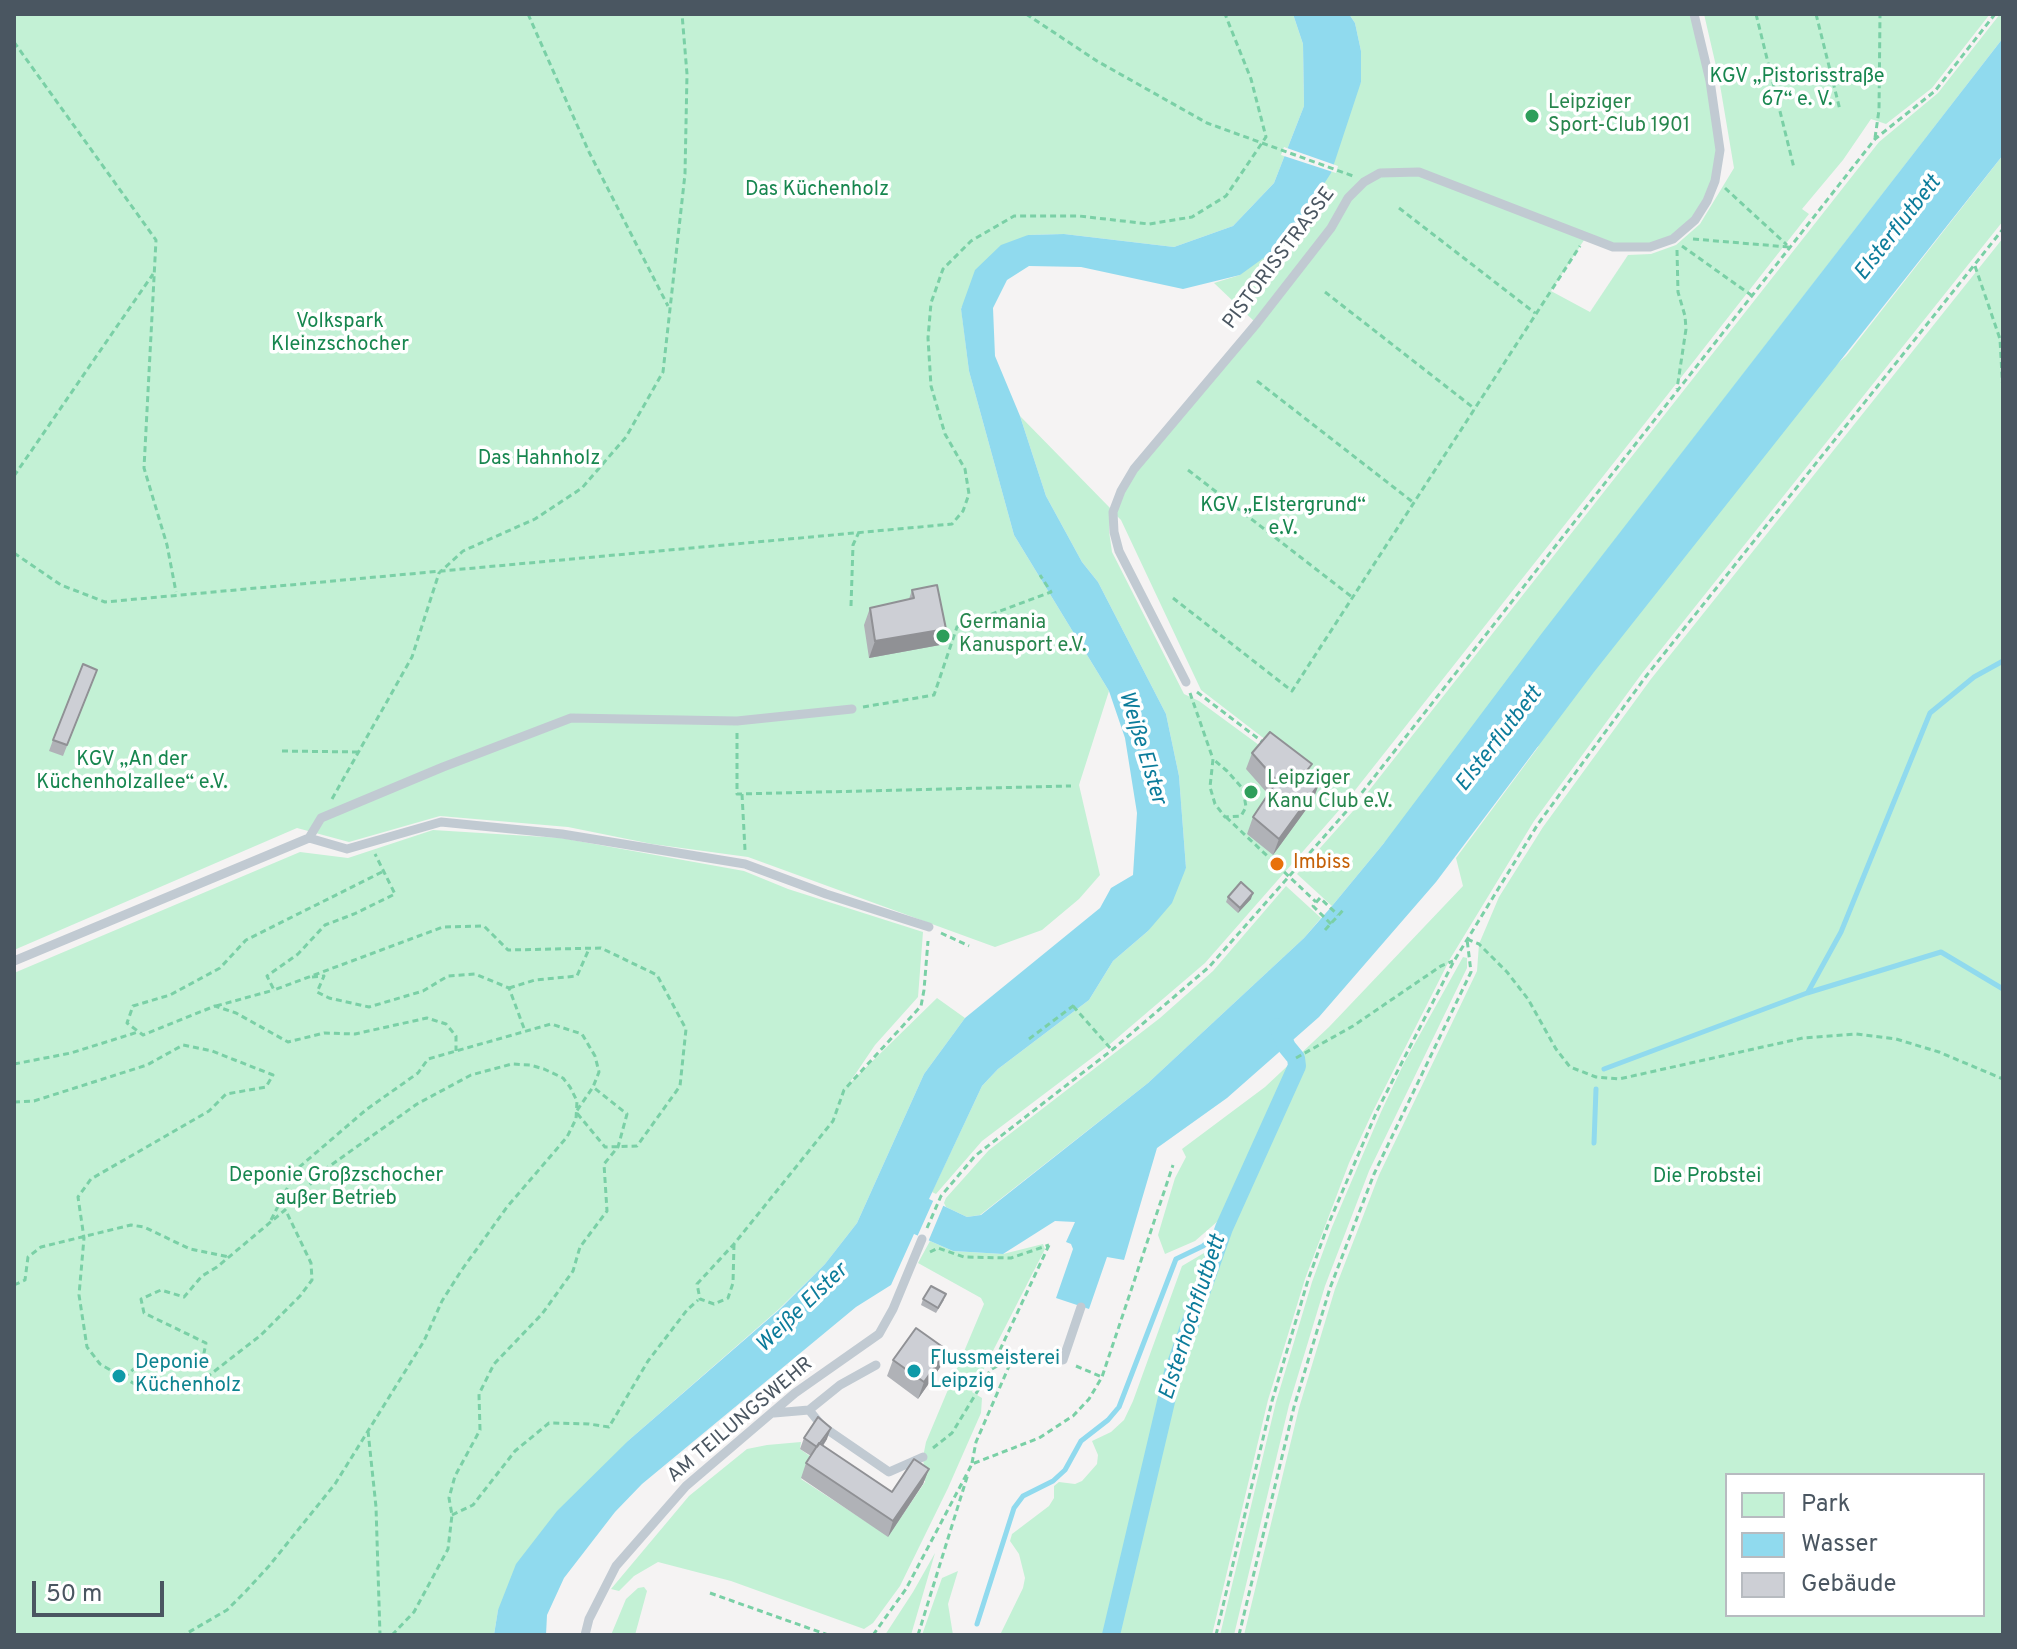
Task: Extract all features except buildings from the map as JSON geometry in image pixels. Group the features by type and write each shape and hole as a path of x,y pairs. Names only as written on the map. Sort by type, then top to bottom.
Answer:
{"lane":[{"path":"1673,239 1695,220 1707,201 1715,181 1720,150 1710,81 1694,14"},
{"name":"PISTORISSTRASSE","path":"1186,682 1119,551 1113,512 1134,469 1257,323 1331,228 1348,198 1364,182 1380,173 1419,172 1613,247 1650,247 1673,239"},
{"path":"14,961 309,838 321,818 571,718 737,721 852,709"},
{"path":"309,838 347,849 441,822 562,834 745,864 929,927"},
{"name":"AM TEILUNGSWEHR","path":"585,1635 593,1610 616,1566 686,1486 795,1393 879,1334 893,1309 922,1239"},
{"path":"1063,1360 1081,1307"},
{"path":"773,1413 809,1410 840,1385 876,1365"},
{"path":"809,1410 822,1426 889,1472 923,1457"}],"path":[{"path":"528,14 589,152 670,309"},
{"path":"321,818 412,657 439,573 463,551 535,519 582,488 626,437 663,372 685,174 687,74 682,14"},
{"path":"1026,14 1097,61 1194,115 1263,145 1345,172"},
{"path":"14,553 61,585 105,602 952,524 963,511 969,494 965,469 945,434 931,386 928,338 931,303 943,269 971,241 1014,216 1079,216 1149,224 1192,217 1226,196 1266,137 1251,79 1225,14"},
{"path":"1756,14 1794,168"},
{"path":"1816,14 1840,110"},
{"path":"1875,139 1879,110 1880,14"},
{"path":"922,1239 939,1202 985,1146 1112,1050 1209,967 1353,804 1875,139 1935,91 1995,14"},
{"path":"14,42 156,240 144,468 167,545 177,593"},
{"path":"1715,181 1789,247"},
{"path":"1399,208 1536,314"},
{"path":"1216,1635 1272,1401 1308,1280 1377,1111 1454,961 1538,824 1647,675 2003,229"},
{"path":"1173,598 1292,691 1586,237"},
{"path":"1673,239 1789,247"},
{"path":"1673,239 1752,295"},
{"path":"1673,239 1677,250 1678,292 1686,329 1677,392"},
{"path":"1975,266 2000,339 2003,393"},
{"path":"14,476 153,274"},
{"path":"1325,292 1475,409"},
{"path":"1257,381 1414,503"},
{"path":"1188,470 1352,597"},
{"path":"851,606 853,545 859,532"},
{"path":"852,709 934,695 957,627 1051,592 1040,575"},
{"path":"1186,682 1272,749"},
{"path":"1186,682 1213,759 1210,787 1215,804 1316,902"},
{"path":"737,721 737,794 1071,786"},
{"path":"282,751 359,752"},
{"path":"1213,759 1243,789 1246,807 1241,816 1225,817"},
{"path":"1303,773 1353,804"},
{"path":"742,794 745,864"},
{"path":"274,990 267,976 298,954 325,925 395,894 369,842"},
{"path":"384,871 246,940 220,968 170,995 133,1006 127,1023 143,1035 215,1006 274,990 443,927 484,926 508,950 601,948 657,975 686,1029 680,1086 637,1146 605,1147 576,1112"},
{"path":"1331,924 1313,906 1316,902 1320,898 1338,915"},
{"path":"1325,930 1345,908"},
{"path":"700,1299 697,1284 734,1244 833,1121 844,1090 921,1006 929,927 969,946"},
{"path":"1467,939 1479,944 1507,972 1528,999 1556,1049 1570,1067 1588,1075 1619,1079 1803,1038 1856,1034 1896,1039 1939,1052 2003,1079"},
{"path":"1239,1635 1294,1407 1330,1288 1374,1174 1471,972 1467,939"},
{"path":"305,978 324,976 317,992 329,998 369,1007 423,991 448,976 475,974 509,988 535,980 577,976 589,948"},
{"path":"1296,1058 1353,1026 1441,966 1454,961"},
{"path":"509,988 525,1031"},
{"path":"1029,1039 1075,1004 1112,1050"},
{"path":"215,1006 236,1013 288,1042 324,1033 355,1034 427,1018 446,1024 456,1036 456,1051"},
{"path":"270,1223 297,1169 367,1109 418,1073 428,1059 551,1024 582,1034 595,1056 599,1072 576,1112"},
{"path":"14,1064 71,1053 138,1032"},
{"path":"14,1102 34,1101 147,1065 183,1045 212,1051 273,1075 266,1087 226,1094 209,1111 91,1179 78,1197 84,1238 79,1295 87,1347 100,1364 140,1387 173,1390 198,1384 261,1335 300,1296 312,1280 311,1263 285,1210"},
{"path":"124,1378 139,1364 152,1358 178,1361 203,1358 206,1343 144,1313 141,1299 161,1290 184,1297 202,1276 285,1210 324,1170 389,1122 442,1089 492,1068 530,1065 563,1078 577,1101 576,1119 567,1137 507,1207 461,1271 442,1301 424,1341 313,1514 227,1610 184,1635"},
{"path":"392,1635 414,1612 448,1549 452,1515 449,1498 455,1476 480,1430 479,1394 494,1364 542,1314 573,1271 580,1247 607,1211 604,1164 618,1147 627,1114 593,1087"},
{"path":"873,1635 906,1589 972,1464 1039,1438 1073,1416 1089,1399 1102,1377 1173,1165"},
{"path":"14,1285 25,1280 28,1257 41,1247 131,1225 144,1227 205,1254 228,1257 232,1254"},
{"path":"700,1299 714,1304 728,1298 733,1283 734,1244"},
{"path":"917,1250 928,1253 938,1248 964,1257 995,1259 1011,1258 1049,1245 991,1369 952,1433 923,1457"},
{"path":"452,1515 473,1505 494,1482 515,1451 549,1423 609,1427 648,1361 687,1310 700,1299"},
{"path":"991,1369 1026,1352 1041,1352 1102,1377"},
{"path":"918,1635 972,1464 976,1442 1013,1357"},
{"path":"368,1431 376,1507 380,1635"},
{"path":"710,1593 828,1635"}],"green space":[{"name":"Volkspark Kleinzschocher","path":"14,14 1293,14 1303,44 1304,106 1274,183 1233,226 1174,247 1064,234 1028,235 961,308 969,371 1014,535 1109,691 1079,785 1100,875 1079,899 1042,930 995,947 748,857 652,844 568,827 440,816 349,842 297,828 14,950"},
{"path":"1349,14 1694,14 1720,150 1707,201 1673,239 1628,248 1586,237 1551,291 1590,312 1628,255 1651,254 1676,245 1700,224 1734,168 1704,14 1990,14 1932,88 1886,124 1871,119 1843,160 1802,209 1809,214 1672,389 1341,808 1205,963 1109,1045 982,1141 936,1194 932,1192 982,1086 998,1069 1089,1000 1113,961 1148,931 1186,868 1179,776 1166,714 1098,582 1082,562 1046,496 1020,416 1110,508 1112,552 1184,694 1199,701 1293,770 1266,740 1201,690 1121,520 1113,512 1121,491 1256,323 1214,283 1240,275 1361,82 1361,51 1355,23"},
{"path":"2003,14 2003,38 1543,633 1846,356 2003,155 2003,221 1643,672 1534,821 1450,959 1349,1163 1305,1279 1268,1400 1212,1635 1000,1635 1025,1578 1019,1554 1010,1541 1012,1534 1049,1506 1054,1498 1054,1486 1059,1482 1075,1484 1082,1481 1097,1464 1098,1455 1092,1441 1111,1432 1124,1420 1182,1266 1217,1241 1225,1222 1218,1221 1195,1241 1165,1254 1158,1235 1175,1178 1186,1157 1182,1149 1265,1087 1329,1027 1463,886 1456,858 1539,746 1384,843 1332,906 1297,874 1353,811 1879,142 1938,93"},
{"name":"Die Probstei","path":"2003,238 2003,1635 1244,1635 1299,1408 1335,1289 1379,1175 1477,971 1479,944 1499,897 1543,827 1651,679"},
{"name":"Deponie Großzschocher außer Betrieb","path":"433,830 561,838 744,871 788,889 923,932 918,997 875,1045 848,1085 937,998 965,1018 924,1074 857,1223 825,1264 779,1309 629,1440 498,1610 494,1635 14,1635 14,973 300,852 348,858"},
{"path":"1286,886 1321,918 1304,938 1148,1083 980,1215 967,1217 946,1207 946,1198 989,1150 1160,1018 1213,971"},
{"path":"1463,957 1467,958 1467,968 1369,1171 1325,1286 1289,1405 1234,1635 1220,1635 1276,1402 1312,1282 1381,1112 1404,1063"},
{"path":"930,1241 953,1251 1003,1254 1043,1244 1045,1249 972,1392 982,1398 981,1413 948,1488 900,1586 873,1623 864,1629 731,1581 658,1562 634,1576 619,1591 611,1589 689,1496 747,1449 767,1445 801,1442 800,1449 814,1459 801,1479 888,1536 925,1482 923,1457 926,1442 984,1304 981,1298 918,1263"},
{"path":"935,1553 911,1635 885,1635 913,1592"},
{"path":"958,1571 948,1604 953,1635 922,1635 942,1578"},
{"path":"644,1587 647,1591 635,1635 611,1635 626,1599 638,1588"}],"water":[{"path":"1293,14 1349,14 1355,23 1361,51 1361,82 1331,173 1287,241 1240,275 1183,289 1081,267 1029,266 1007,280 993,308 995,356 1020,416 1046,496 1082,562 1098,582 1166,714 1179,776 1186,868 1172,903 1148,931 1113,961 1089,1000 998,1069 982,1086 929,1199 967,1217 981,1215 1148,1083 1304,938 1384,843 1542,633 2003,38 2003,155 1594,672 1436,882 1319,1017 1227,1098 1157,1148 1124,1260 1107,1257 1089,1309 1056,1298 1073,1249 1066,1242 1075,1222 1055,1221 1003,1254 953,1251 914,1234 891,1285 856,1307 642,1484 615,1512 564,1578 547,1615 546,1635 494,1635 498,1610 516,1564 557,1511 629,1440 780,1309 825,1264 857,1223 924,1074 965,1018 1100,908 1111,888 1133,875 1137,813 1125,738 1109,691 1014,535 969,371 961,309 975,270 1001,245 1028,235 1064,234 1174,247 1233,226 1274,183 1304,106 1303,44"}],"pier":[{"path":"1284,147 1338,166 1336,173 1281,155"},
{"path":"934,1199 944,1204 928,1242 917,1237"}],"waterway":[{"path":"1808,992 1841,932 1930,713 1974,677 2003,661"},
{"path":"1604,1069 1807,993 1941,952 2003,989"},
{"name":"Elsterhochflutbett","path":"1111,1635 1173,1372 1224,1228 1297,1066 1296,1058 1278,1027"},
{"path":"1594,1143 1596,1089"},
{"path":"977,1624 1014,1508 1023,1496 1053,1481 1065,1470 1081,1441 1119,1407 1176,1259 1203,1246 1224,1228"}],"place":[{"name":"Leipziger Sport-Club 1901","path":"1532,116"},
{"name":"Germania Kanusport e.V.","path":"943,636"},
{"name":"Leipziger Kanu Club e.V.","path":"1251,792"},
{"name":"Imbiss","path":"1277,864"},
{"name":"Flussmeisterei Leipzig","path":"914,1371"},
{"name":"Deponie Küchenholz","path":"119,1376"}],"park label":[{"name":"KGV „Pistorisstraße 67“ e. V.","path":"1797,90"},
{"name":"Das Küchenholz","path":"817,191"},
{"name":"Das Hahnholz","path":"539,460"},
{"name":"KGV „Elstergrund“ e.V.","path":"1283,518"},
{"name":"KGV „An der Küchenholzallee“ e.V.","path":"132,772"}],"water label":[{"name":"Elsterflutbett","path":"1899,229"},
{"name":"Elsterflutbett","path":"1500,740"},
{"name":"Weiße Elster","path":"1141,748"},
{"name":"Weiße Elster","path":"803,1309"}]}
